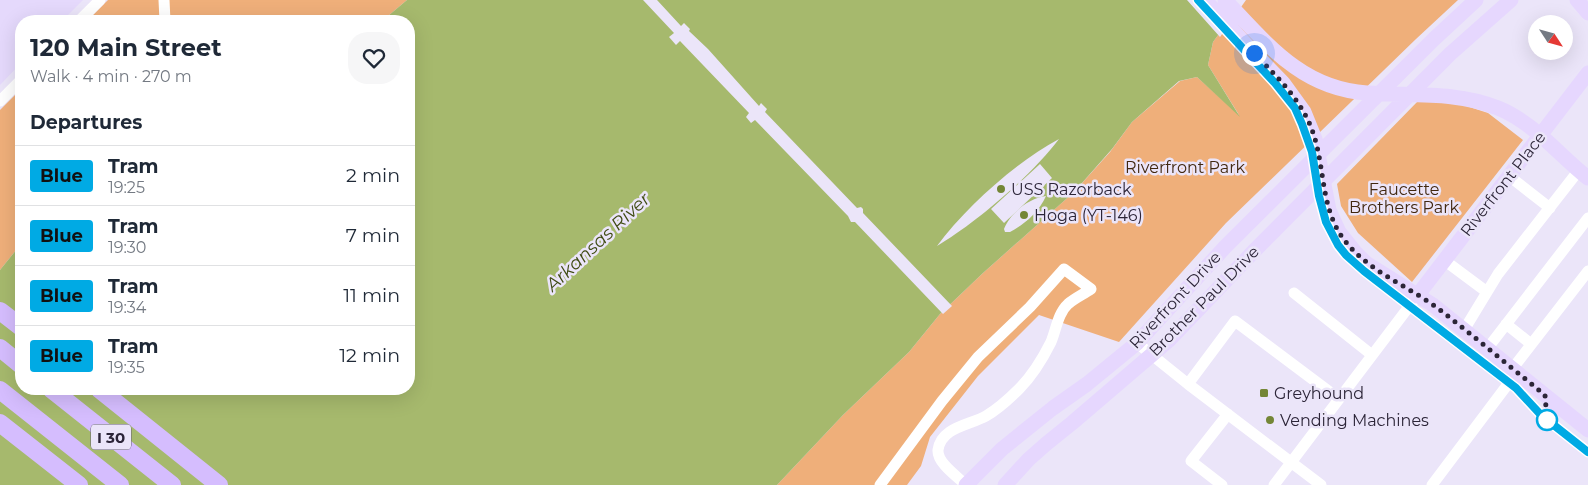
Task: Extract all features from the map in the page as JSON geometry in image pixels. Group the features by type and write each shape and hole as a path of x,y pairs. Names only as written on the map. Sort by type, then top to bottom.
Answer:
{"highway":[{"path":"0,310 15,322"},
{"path":"0,348 15,360"},
{"name":"I 30","path":"0,390 120,485"},
{"name":"I 30","path":"59,395 172,485"},
{"path":"106,395 219,485"},
{"path":"0,423 79,485"}],"main road":[{"path":"1205,0 1283,83 1304,112 1315,139 1326,198 1333,221 1350,247 1366,263 1433,306 1588,430"},
{"path":"1225,0 1274,51 1311,78 1329,86 1367,93 1417,94 1473,100 1500,108 1525,123 1583,174"},
{"name":"Riverfront Drive","path":"966,485 1002,449 1138,343 1225,247 1434,39 1476,0"},
{"name":"Brother Paul Drive","path":"1006,485 1029,459 1169,340 1255,250 1450,54 1511,0"},
{"name":"Riverfront Place","path":"1417,296 1540,136 1586,80"}],"street":[{"path":"85,15 100,0"},
{"path":"164,0 165,15"},
{"path":"0,101 15,86"},
{"path":"1464,330 1498,274 1550,208 1583,174"},
{"path":"1509,176 1550,208"},
{"path":"1487,348 1588,219"},
{"path":"1444,260 1487,292"},
{"path":"880,485 978,357 1030,307 1064,269 1091,290 1073,300 1063,310 1051,342 1020,389 985,416 950,431 942,439 938,450 941,460 966,485"},
{"path":"1432,485 1515,370 1531,344 1588,270"},
{"path":"1294,293 1372,355"},
{"path":"1274,485 1417,296"},
{"path":"1188,384 1235,321 1339,399"},
{"path":"1506,324 1531,344"},
{"path":"1138,343 1188,384 1321,485"},
{"path":"1222,485 1191,462 1228,414"}],"shaded area":[{"path":"0,0 83,0 68,15 15,15 15,69 0,85"}],"green space":[{"path":"108,0 407,0 389,15 93,15"},
{"name":"Riverfront Park","path":"1244,0 1458,0 1226,223 1119,342 1039,315 978,376 930,437 921,466 907,485 777,485 843,415 909,352 940,314 1074,192 1110,152 1132,122 1180,81 1197,77 1239,115 1208,65 1213,42"},
{"path":"15,95 15,251 0,270 0,110"},
{"name":"Faucette Brothers Park","path":"1418,101 1457,103 1488,113 1523,140 1412,282 1358,233 1341,206 1337,184"}],"water":[{"name":"Arkansas River","path":"407,0 1244,0 1213,42 1208,65 1240,117 1197,77 1179,81 1132,122 1112,149 1074,192 940,314 909,352 843,415 777,485 0,485 0,270 15,251 15,395 415,395 415,15 389,15","holes":["1059,139 1048,153 985,212 937,246 962,216 993,186 1026,160","1046,196 1040,207 1021,225 1010,232 1005,232 1004,229 1015,212 1027,203"]}],"pier":[{"path":"643,0 657,0 681,26 684,23 690,29 689,31 708,49 759,106 761,103 767,109 765,112 857,208 861,207 863,209 863,213 952,306 943,314 855,222 851,222 848,216 755,120 751,123 746,117 749,113 680,41 676,45 669,37 674,33"},
{"path":"1187,0 1246,0 1220,37"},
{"path":"1040,164 1052,178 1004,223 991,209"}],"tram line":[{"path":"1198,0 1272,80 1296,112 1305,129 1310,145 1319,199 1323,211 1332,233 1346,253 1364,271 1516,388 1541,415 1588,452"},
{"name":"Blue","path":"1198,0 1275,83 1295,108 1312,152 1317,186 1326,222 1338,245 1346,255 1364,271 1516,388 1534,409 1588,452"}],"place":[{"name":"USS Razorback","path":"1001,189"},
{"name":"Hoga (YT-146)","path":"1024,215"},
{"name":"Greyhound","path":"1264,393"},
{"name":"Vending Machines","path":"1270,420"}],"route":[{"path":"1254,53 1294,96 1311,126 1318,150 1329,210 1345,241 1366,263 1433,306 1545,395 1547,420"}]}
